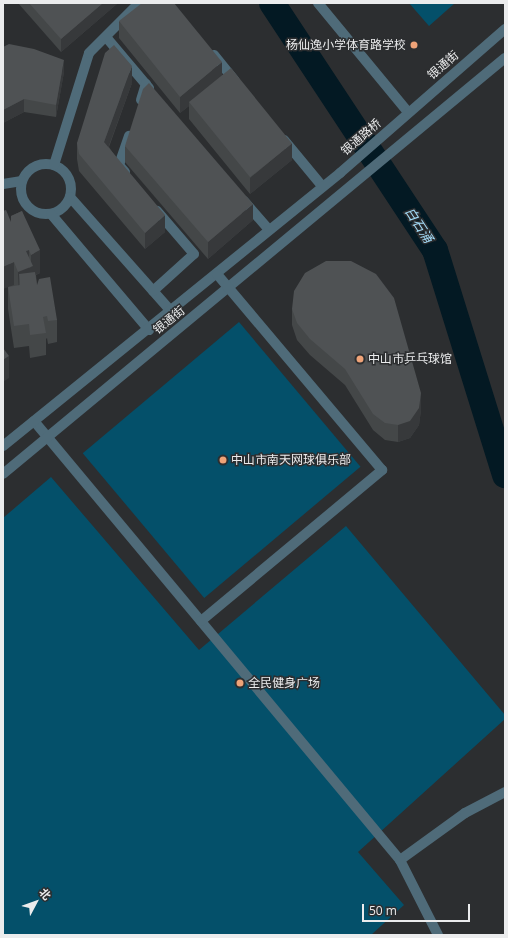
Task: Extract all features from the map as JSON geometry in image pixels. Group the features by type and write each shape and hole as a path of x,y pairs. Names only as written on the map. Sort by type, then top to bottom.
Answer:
{"street":[{"path":"54,165 89,54 139,3"},
{"path":"318,3 408,112"},
{"name":"银通街","path":"399,121 505,29"},
{"path":"106,37 156,96"},
{"path":"207,47 242,89"},
{"name":"银通街","path":"3,474 413,137 505,58"},
{"path":"136,114 146,84"},
{"name":"银通路桥","path":"340,173 399,121"},
{"path":"131,128 119,165 134,183"},
{"path":"277,132 322,186"},
{"path":"38,165 54,165 61,168 70,181 70,197 63,208 51,214 42,214 27,206 22,198 22,181 31,168 38,165"},
{"name":"银通街","path":"3,446 149,330 322,186 340,173"},
{"path":"3,184 22,181"},
{"path":"238,194 269,230"},
{"path":"70,197 171,311"},
{"path":"149,201 194,254 153,291"},
{"path":"51,214 149,330"},
{"path":"201,622 382,470 217,274"},
{"path":"34,421 400,860 438,935"},
{"path":"400,860 465,813 505,792"}],"shaded area":[{"path":"409,3 455,3 429,26"},
{"name":"中山市南天网球俱乐部","path":"239,322 360,467 204,598 83,453"},
{"name":"全民健身广场","path":"51,477 199,650 346,526 505,715 505,719 358,852 404,905 371,935 3,935 3,518"}],"building":[{"path":"29,3 103,3 61,39"},
{"path":"142,3 174,3 222,62 180,97 119,21"},
{"path":"9,44 34,49 64,60 56,105 24,99 3,110 3,47"},
{"path":"114,45 132,66 104,142 165,215 145,233 79,154 77,143 105,53"},
{"path":"231,68 292,143 250,177 189,102"},
{"path":"149,83 253,204 208,242 125,146 143,89"},
{"path":"6,210 11,222 11,216 22,211 40,250 31,255 29,250 26,251 33,266 18,272 14,262 3,267 3,211"},
{"name":"中山市乒乓球馆","path":"326,261 351,261 376,274 394,298 421,393 419,408 410,421 398,425 385,423 373,414 345,369 310,339 297,323 292,309 294,291 305,273"},
{"path":"35,272 37,285 39,279 50,277 57,320 48,321 47,316 43,317 46,333 30,335 29,324 14,326 8,287 20,285 19,274"},
{"path":"3,348 9,356 3,360"}],"waterway":[{"name":"白石涌","path":"272,3 435,250 505,475"}],"place":[{"name":"杨仙逸小学体育路学校","path":"414,45"},
{"name":"中山市乒乓球馆","path":"360,359"},
{"name":"中山市南天网球俱乐部","path":"223,460"},
{"name":"全民健身广场","path":"240,683"}]}
